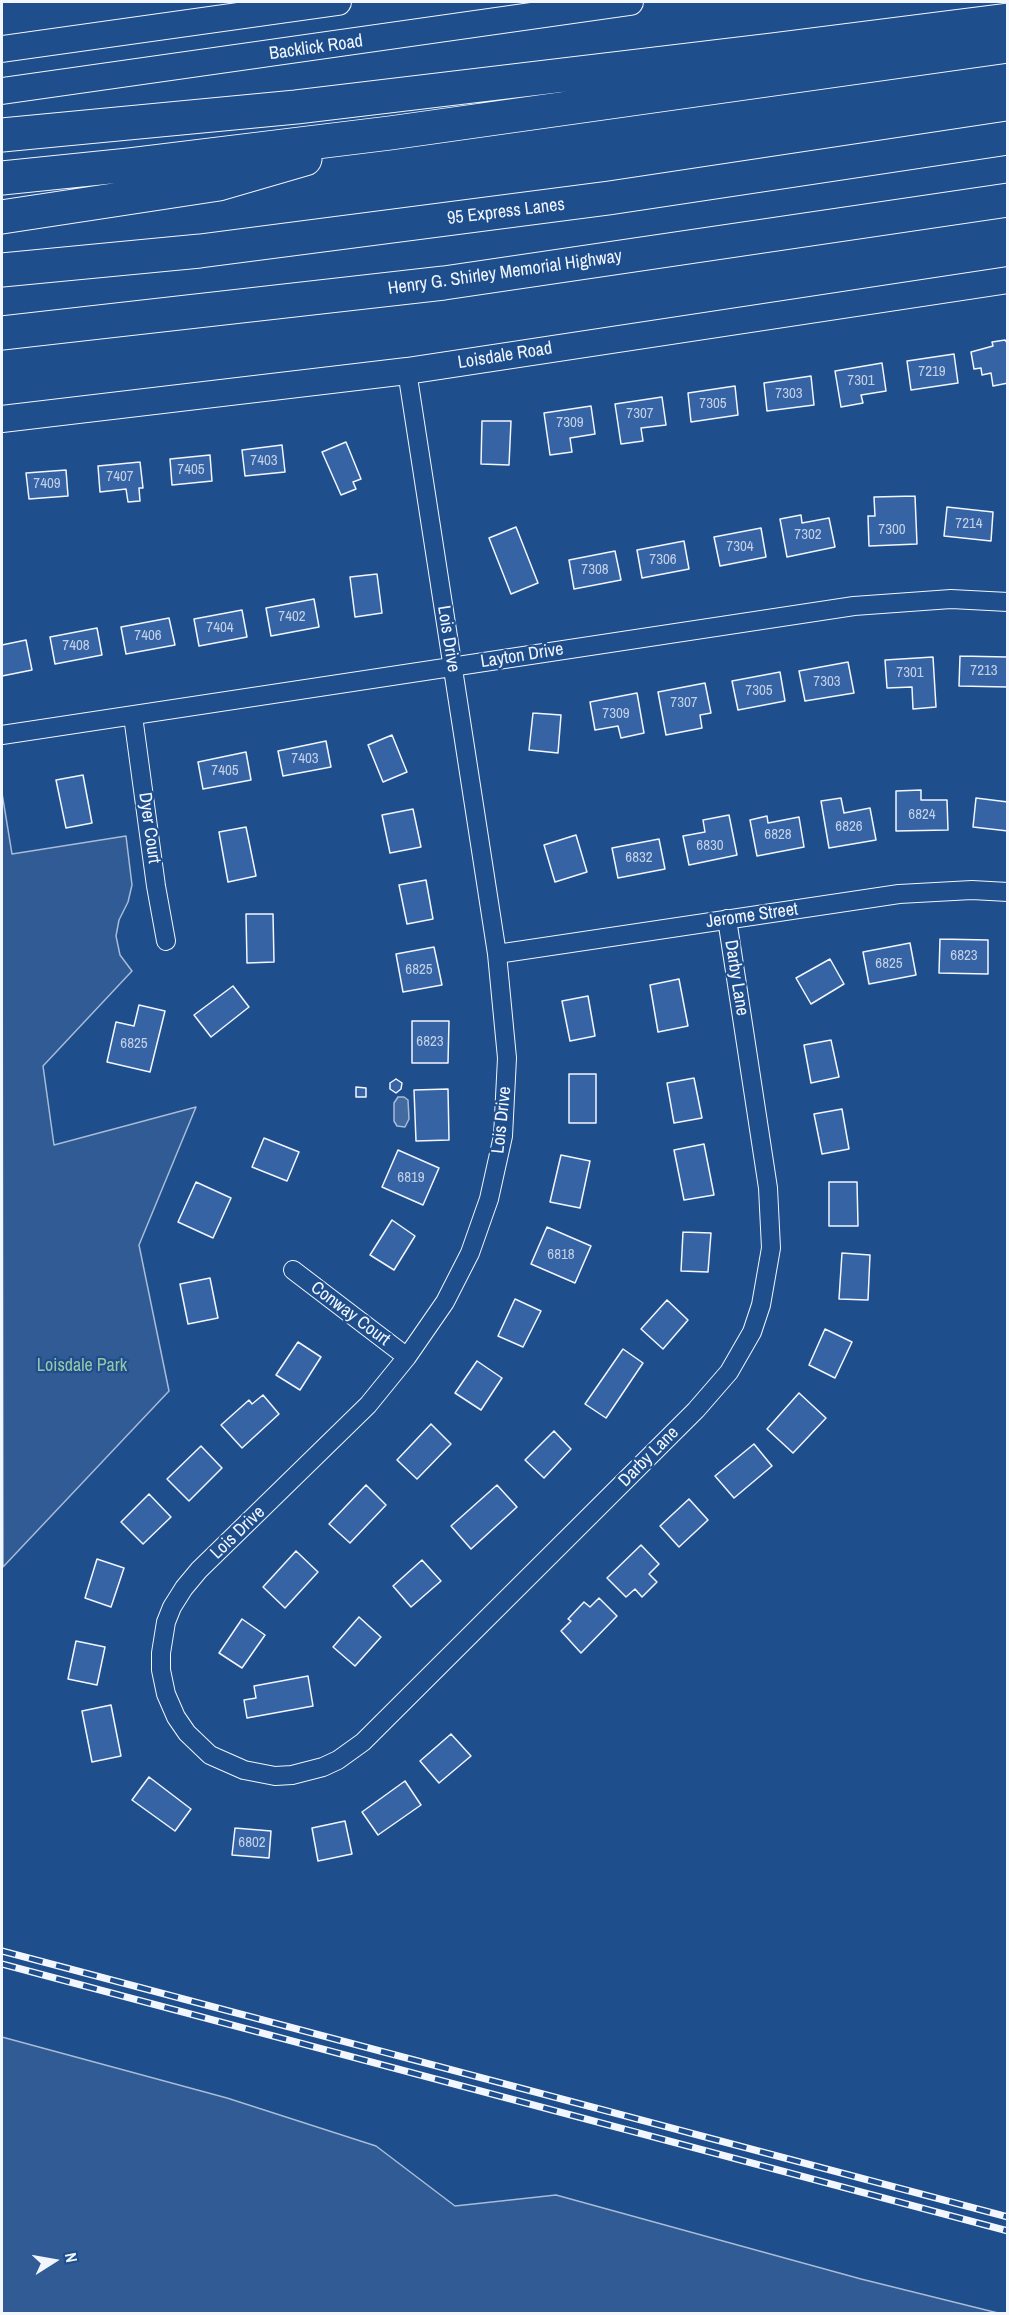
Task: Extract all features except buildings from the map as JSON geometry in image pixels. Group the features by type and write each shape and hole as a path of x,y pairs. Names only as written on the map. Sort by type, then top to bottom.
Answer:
{"highway":[{"path":"2,135 296,107 1008,20"},
{"path":"2,178 141,164 390,133 1008,46"},
{"path":"2,218 219,184 390,133"},
{"name":"95 Express Lanes","path":"2,270 200,251 597,200 1008,138"},
{"name":"Henry G. Shirley Memorial Highway","path":"2,333 432,284 1008,200"}],"main road":[{"path":"2,49 338,2"},
{"name":"Backlick Road","path":"2,91 630,2"},
{"name":"Loisdale Road","path":"2,418 407,371 1008,280"}],"street":[{"name":"Lois Drive","path":"200,1747 176,1717 166,1694 161,1670 166,1622 172,1607 199,1570 368,1405 407,1357 458,1279 480,1227 496,1172 503,1136 507,1070 497,954 407,371"},
{"name":"Layton Drive","path":"2,735 854,606 951,599 1008,602"},
{"name":"Dyer Court","path":"133,716 156,886 166,941"},
{"name":"Jerome Street","path":"497,954 899,894 972,890 1008,892"},
{"name":"Darby Lane","path":"200,1747 228,1765 275,1776 292,1775 323,1767 338,1760 363,1742 696,1410 729,1372 752,1332 761,1305 771,1248 768,1188 727,919"},
{"name":"Conway Court","path":"293,1270 407,1357"}],"green space":[{"name":"Loisdale Park","path":"2,793 12,854 126,836 132,885 128,902 119,920 116,936 120,955 132,971 43,1066 54,1145 196,1107 139,1245 169,1391 3,1567"},
{"path":"2,2037 227,2098 376,2146 455,2206 556,2195 861,2279 998,2313 2,2313"}],"shaded area":[{"path":"398,1097 408,1100 409,1119 405,1127 397,1126 394,1121 394,1103"}],"railway":[{"path":"2,1951 1008,2217"},
{"path":"2,1964 1008,2231"}]}
